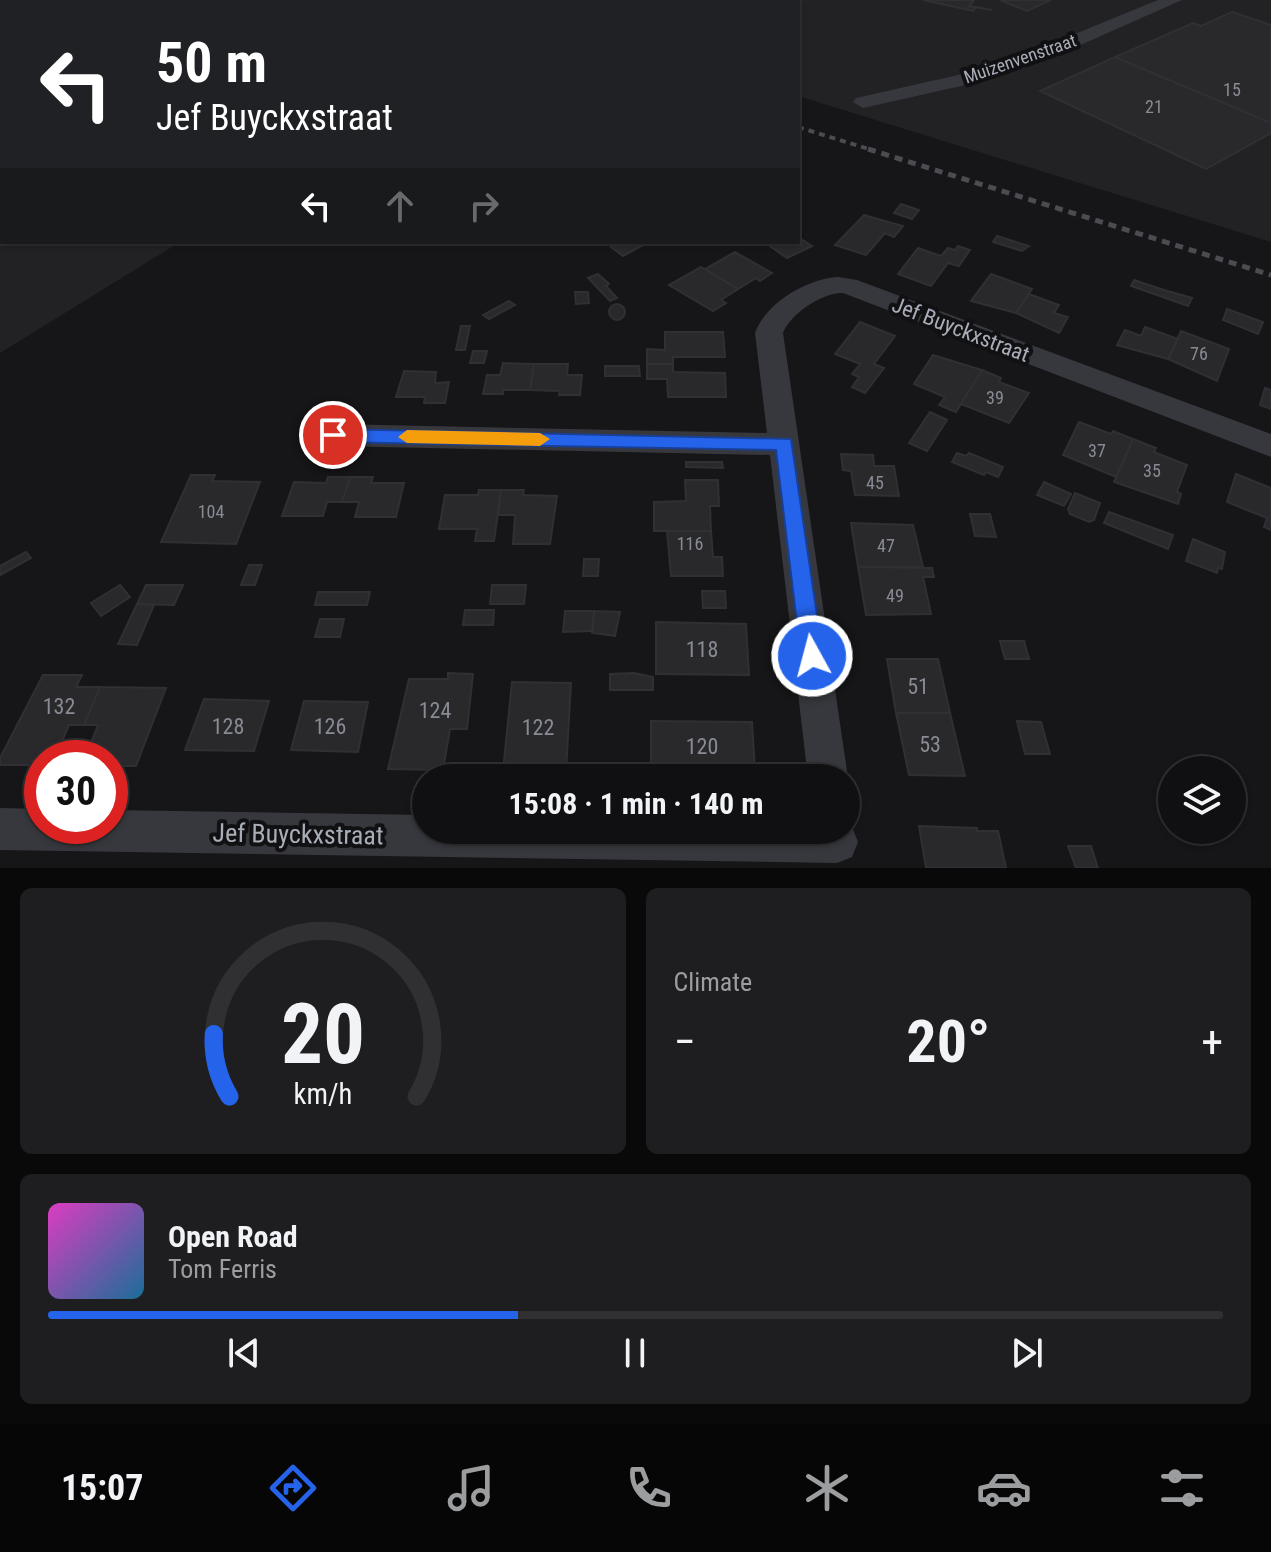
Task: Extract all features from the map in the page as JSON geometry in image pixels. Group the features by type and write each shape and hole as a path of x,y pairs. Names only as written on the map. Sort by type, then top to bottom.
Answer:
{"street":[{"name":"Muizenvenstraat","path":"863,102 963,80 1060,47 1173,0"},
{"name":"Jef Buyckxstraat","path":"826,764 770,324 783,312 830,285 848,286 1271,446"},
{"path":"333,435 784,444"},
{"name":"Jef Buyckxstraat","path":"0,829 837,847"}],"shaded area":[{"path":"800,0 1271,0 1271,242 800,97"},
{"path":"0,244 177,244 0,353"}],"building":[{"path":"923,0 974,0 969,6 976,7 973,11"},
{"path":"1000,0 1051,0 1027,11"},
{"path":"1232,12 1271,25 1271,123 1115,57 1193,23 1201,26"},
{"path":"1115,57 1271,123 1271,133 1206,169 1040,91"},
{"path":"901,204 919,210 912,219 894,213"},
{"path":"864,215 903,226 894,237 885,233 866,255 835,245"},
{"path":"997,236 1029,246 1022,251 993,242"},
{"path":"800,238 812,246 787,258 767,244 800,244"},
{"path":"618,244 645,244 623,256 611,247"},
{"path":"958,246 970,250 959,266 948,263 931,286 898,274 918,248 941,256 948,248 955,250"},
{"path":"735,252 772,273 738,289 705,269"},
{"path":"701,267 738,289 721,300 726,303 713,311 669,285"},
{"path":"598,274 609,284 606,286 617,298 610,301 588,278"},
{"path":"991,274 1032,289 1016,313 971,301"},
{"path":"1134,280 1192,298 1188,306 1131,286"},
{"path":"575,292 588,292 589,303 576,304"},
{"path":"1029,294 1059,305 1054,313 1068,317 1059,333 1016,313"},
{"path":"509,301 515,305 489,319 483,315"},
{"path":"614,304 620,304 625,312 623,318 614,320 609,315 609,309"},
{"path":"1227,309 1263,322 1258,334 1223,320"},
{"path":"860,322 895,336 874,364 884,368 865,393 852,387 859,377 852,374 860,364 835,354"},
{"path":"461,326 470,326 465,350 456,350"},
{"path":"1145,327 1178,339 1168,359 1117,345 1125,330 1141,336"},
{"path":"1181,331 1229,349 1217,381 1168,359"},
{"path":"665,332 723,332 725,357 673,357 673,364 647,364 647,349 665,350"},
{"path":"473,351 487,351 484,363 470,363"},
{"path":"933,355 982,370 956,412 939,405 945,397 914,384"},
{"path":"503,363 534,364 530,390 483,394 487,375 500,375"},
{"path":"534,364 568,364 567,375 582,375 580,395 530,390"},
{"path":"647,364 673,364 673,372 725,373 726,397 668,397 667,379 647,379"},
{"path":"605,366 639,366 640,376 605,376"},
{"path":"982,370 1001,378 999,382 1029,393 1009,423 961,404"},
{"path":"404,371 436,372 435,383 449,382 445,403 424,403 425,397 396,397"},
{"path":"1265,388 1271,390 1271,409 1260,405"},
{"path":"930,412 947,420 927,451 909,443"},
{"path":"1079,422 1133,439 1116,477 1063,455"},
{"path":"1133,439 1156,448 1154,452 1187,465 1177,492 1181,494 1178,504 1114,482"},
{"path":"957,453 966,456 969,453 1003,467 998,477 986,472 984,475 952,462"},
{"path":"841,454 873,455 874,466 894,466 899,496 855,495 851,471 843,470"},
{"path":"686,462 722,462 723,468 686,467"},
{"path":"1236,474 1271,488 1271,530 1264,527 1267,518 1227,502"},
{"path":"191,475 215,475 212,481 260,482 236,544 161,542"},
{"path":"328,477 350,477 342,502 327,502 323,516 282,516 294,482 326,483"},
{"path":"350,477 373,477 371,483 404,483 396,517 355,517 359,502 342,502"},
{"path":"685,480 718,480 719,506 710,506 711,531 654,531 654,502 686,501"},
{"path":"1044,482 1071,494 1064,506 1037,495"},
{"path":"479,490 501,490 494,541 475,541 477,529 439,529 445,495 478,495"},
{"path":"501,490 524,490 523,495 557,496 550,544 513,544 515,515 498,515"},
{"path":"1075,493 1100,503 1094,520 1089,522 1070,514 1068,509"},
{"path":"1109,512 1173,535 1168,549 1104,523"},
{"path":"970,514 990,514 996,537 975,536"},
{"path":"851,523 913,525 923,567 858,567"},
{"path":"667,531 711,531 713,557 722,557 723,576 671,576"},
{"path":"1193,539 1225,552 1222,569 1218,568 1217,573 1186,561"},
{"path":"26,552 31,558 0,575 0,566"},
{"path":"584,559 599,559 598,576 583,576"},
{"path":"249,565 262,565 255,585 241,585"},
{"path":"858,567 932,568 934,577 923,577 931,614 866,615"},
{"path":"120,585 130,597 101,616 91,603"},
{"path":"146,585 183,585 174,605 137,604"},
{"path":"492,585 526,585 524,604 490,604"},
{"path":"702,591 725,591 726,608 703,608"},
{"path":"318,592 370,592 367,605 315,605"},
{"path":"137,604 154,605 137,645 118,644"},
{"path":"465,610 494,610 493,625 463,625"},
{"path":"565,611 594,611 593,631 563,632"},
{"path":"594,611 620,612 615,636 592,633"},
{"path":"320,619 344,619 340,637 315,637"},
{"path":"656,622 746,624 749,675 656,674"},
{"path":"1000,641 1024,641 1029,659 1005,659"},
{"path":"887,659 938,659 950,713 896,713"},
{"path":"448,673 473,674 467,729 450,729 444,764 412,764 412,769 388,769 409,679 448,679"},
{"path":"634,673 653,677 653,690 610,690 610,674"},
{"path":"43,675 82,675 76,687 100,687 84,725 69,725 63,740 24,740 24,765 0,765 0,758"},
{"path":"512,682 571,683 566,764 504,764"},
{"path":"100,687 166,688 136,766 128,766 128,740 92,740 98,725 84,725"},
{"path":"204,699 269,701 254,751 185,750"},
{"path":"304,701 368,702 358,752 291,750"},
{"path":"896,713 950,713 965,776 909,775"},
{"path":"651,721 752,722 755,764 651,764"},
{"path":"1017,721 1041,722 1050,754 1025,754"},
{"path":"919,826 998,831 1006,868 926,868"},
{"path":"1068,846 1091,846 1098,868 1076,868"}],"railway":[{"path":"800,128 875,151"},
{"path":"868,149 1271,275"}],"slow traffic":[{"path":"407,437 540,439"}],"route":[{"path":"333,435 784,444 812,656"}]}
